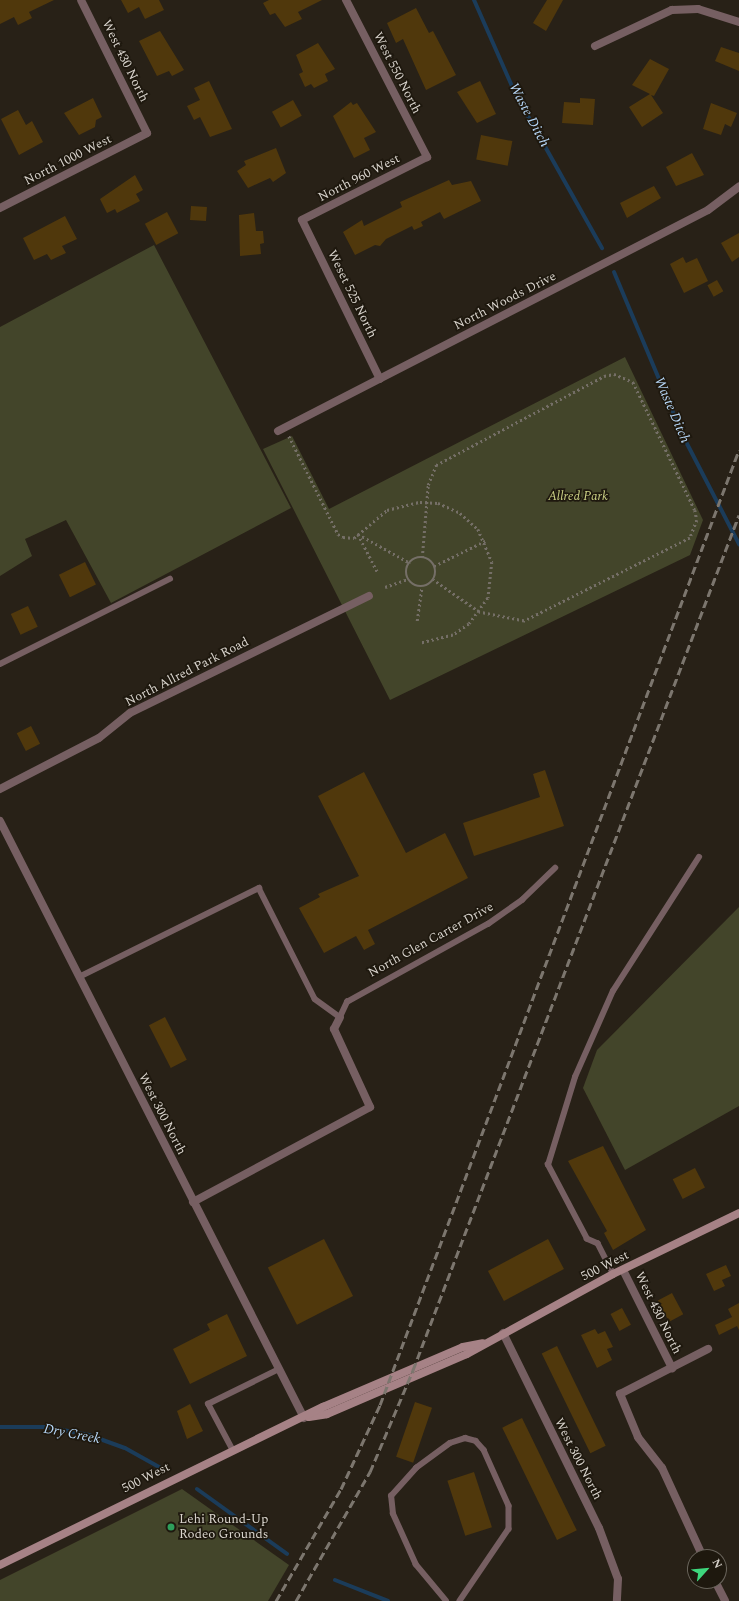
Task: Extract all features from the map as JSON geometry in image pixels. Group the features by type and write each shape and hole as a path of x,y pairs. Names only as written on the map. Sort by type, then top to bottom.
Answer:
{"main road":[{"name":"500 West","path":"0,1565 304,1418 463,1347 483,1343 613,1274 739,1213"}],"street":[{"name":"West 430 North","path":"81,0 147,133"},
{"name":"West 550 North","path":"346,0 427,156"},
{"path":"595,46 672,10 698,9 739,22"},
{"name":"North 1000 West","path":"0,208 147,133"},
{"name":"North 960 West","path":"302,220 427,156"},
{"name":"North Woods Drive","path":"278,431 708,210 739,187"},
{"name":"Weset 525 North","path":"302,220 380,379"},
{"name":"North Allred Park Road","path":"0,789 99,738 130,713 369,596"},
{"name":"West 300 North","path":"0,821 304,1418"},
{"path":"193,1202 370,1107 334,1029 340,1017"},
{"name":"West 430 North","path":"623,1270 672,1368"},
{"name":"West 300 North","path":"503,1333 599,1528 618,1579 617,1601"},
{"path":"699,1549 662,1468 638,1437 620,1394 708,1349"},
{"path":"719,1589 725,1601"}],"lane":[{"path":"0,664 170,578"},
{"path":"613,1274 598,1244 586,1238 548,1165 575,1076 613,991 698,858"},
{"name":"North Glen Carter Drive","path":"340,1017 347,1002 488,924 522,900 555,868"},
{"path":"79,977 259,888 315,999 340,1017"},
{"path":"233,1451 208,1404 280,1370"},
{"path":"446,1601 416,1565 393,1514 392,1496 416,1468 450,1443 465,1438 476,1441 484,1450 509,1506 509,1529 460,1601"}],"path":[{"path":"422,558 426,502 436,465 446,457 614,374 632,382 695,510 697,520 690,538 530,619 514,620 479,612 433,580"},
{"path":"289,435 338,534 354,538 387,510 404,503 426,502 460,513 478,528 485,541 492,562 492,581 479,612 453,635 421,643"},
{"path":"358,534 410,563"},
{"path":"358,534 377,571"},
{"path":"434,566 485,541"},
{"path":"410,563 422,558"},
{"path":"422,558 434,566"},
{"path":"408,579 410,563"},
{"path":"433,580 434,566"},
{"path":"408,579 422,587"},
{"path":"385,588 408,579"},
{"path":"417,621 422,587 433,580"}],"green space":[{"path":"154,245 291,508 111,603 66,520 25,539 32,556 0,576 0,327"},
{"name":"Allred Park","path":"625,357 703,520 690,555 390,700 263,449 292,436 329,509"},
{"path":"739,907 739,1106 625,1170 583,1088 597,1050"},
{"name":"Lehi Round-Up Rodeo Grounds","path":"182,1489 289,1565 268,1601 0,1601 0,1580"}],"building":[{"path":"0,0 54,0 29,12 32,18 18,25 14,17 0,24"},
{"path":"121,0 159,0 164,10 145,19 139,7 128,13"},
{"path":"269,0 322,0 298,12 302,19 285,27 275,13 270,15 263,3"},
{"path":"547,0 563,0 546,31 533,23"},
{"path":"416,8 429,33 433,31 456,75 426,90 403,39 396,43 387,23"},
{"path":"160,31 184,70 172,76 169,71 157,76 139,41"},
{"path":"318,43 335,69 325,74 328,81 314,88 311,84 305,87 299,74 303,72 296,55"},
{"path":"721,47 739,53 739,71 715,61"},
{"path":"650,59 669,69 654,96 651,95 663,113 642,127 629,107 650,94 632,85"},
{"path":"209,81 232,129 210,137 200,117 194,120 187,106 200,100 194,88"},
{"path":"480,81 496,114 477,123 457,92"},
{"path":"93,98 102,117 96,120 95,127 79,135 64,113"},
{"path":"580,98 595,99 593,125 562,123 564,102 580,103"},
{"path":"293,100 302,116 281,127 272,112"},
{"path":"351,102 353,105 357,103 376,132 364,138 370,150 354,158 333,116"},
{"path":"711,103 737,113 731,127 725,124 721,135 703,129"},
{"path":"18,110 26,125 32,121 43,142 19,155 1,119"},
{"path":"481,135 512,141 508,166 476,160"},
{"path":"276,148 286,173 273,182 270,178 248,188 237,171 246,165 244,161"},
{"path":"692,153 704,175 676,186 666,167"},
{"path":"135,175 143,190 136,194 140,201 117,213 115,209 107,213 100,199"},
{"path":"449,180 452,185 471,181 481,201 444,219 440,212 421,222 423,226 414,230 412,226 386,239 380,246 375,245 355,255 343,232 362,220 364,226 402,207 400,202"},
{"path":"654,186 661,198 627,218 620,203"},
{"path":"191,206 207,207 206,221 190,220"},
{"path":"167,212 178,233 156,245 145,224"},
{"path":"254,213 256,231 263,231 264,243 260,244 261,254 240,256 239,215"},
{"path":"65,216 77,239 62,246 66,253 51,260 47,254 34,260 23,238"},
{"path":"739,233 739,257 732,262 721,243"},
{"path":"683,257 686,263 697,258 708,281 684,293 670,264"},
{"path":"717,280 723,291 714,297 707,285"},
{"path":"85,562 96,584 70,597 59,575"},
{"path":"28,606 38,627 21,635 11,614"},
{"path":"31,726 40,744 26,751 17,733"},
{"path":"545,770 564,826 474,856 463,823 540,797 533,774"},
{"path":"364,772 406,853 445,833 468,878 368,930 375,944 364,950 356,936 324,953 299,908 320,897 318,894 359,876 318,796"},
{"path":"165,1017 187,1060 171,1068 149,1025"},
{"path":"603,1146 646,1230 613,1250 604,1233 607,1231 568,1161"},
{"path":"695,1168 705,1188 683,1199 673,1179"},
{"path":"324,1239 353,1296 297,1325 268,1268"},
{"path":"548,1239 564,1269 504,1301 488,1271"},
{"path":"726,1265 731,1276 722,1280 725,1286 714,1291 706,1274"},
{"path":"672,1293 683,1314 669,1322 658,1301"},
{"path":"739,1303 739,1330 737,1326 719,1335 715,1325 732,1317 728,1309"},
{"path":"622,1308 631,1325 619,1331 611,1314"},
{"path":"227,1314 247,1356 190,1384 173,1349 210,1330 207,1324"},
{"path":"595,1329 598,1334 605,1331 613,1347 607,1349 612,1360 597,1368 581,1335"},
{"path":"557,1346 606,1446 590,1453 542,1353"},
{"path":"415,1402 432,1408 413,1463 396,1457"},
{"path":"190,1404 203,1431 187,1439 177,1411"},
{"path":"522,1418 577,1530 557,1540 502,1428"},
{"path":"474,1472 492,1527 465,1536 447,1481"}],"waterway":[{"name":"Waste Ditch","path":"474,0 515,93 602,248"},
{"name":"Waste Ditch","path":"614,272 683,436 739,544"},
{"name":"Dry Creek","path":"0,1427 47,1427 89,1435 125,1448 161,1468"},
{"name":"Dry Creek","path":"197,1489 287,1554"},
{"name":"Dry Creek","path":"335,1580 388,1601"}],"railway":[{"path":"276,1601 341,1489 380,1405 739,450"},
{"path":"296,1601 370,1472 413,1370 739,515"}],"place":[{"name":"Lehi Round-Up Rodeo Grounds","path":"171,1527"}]}
